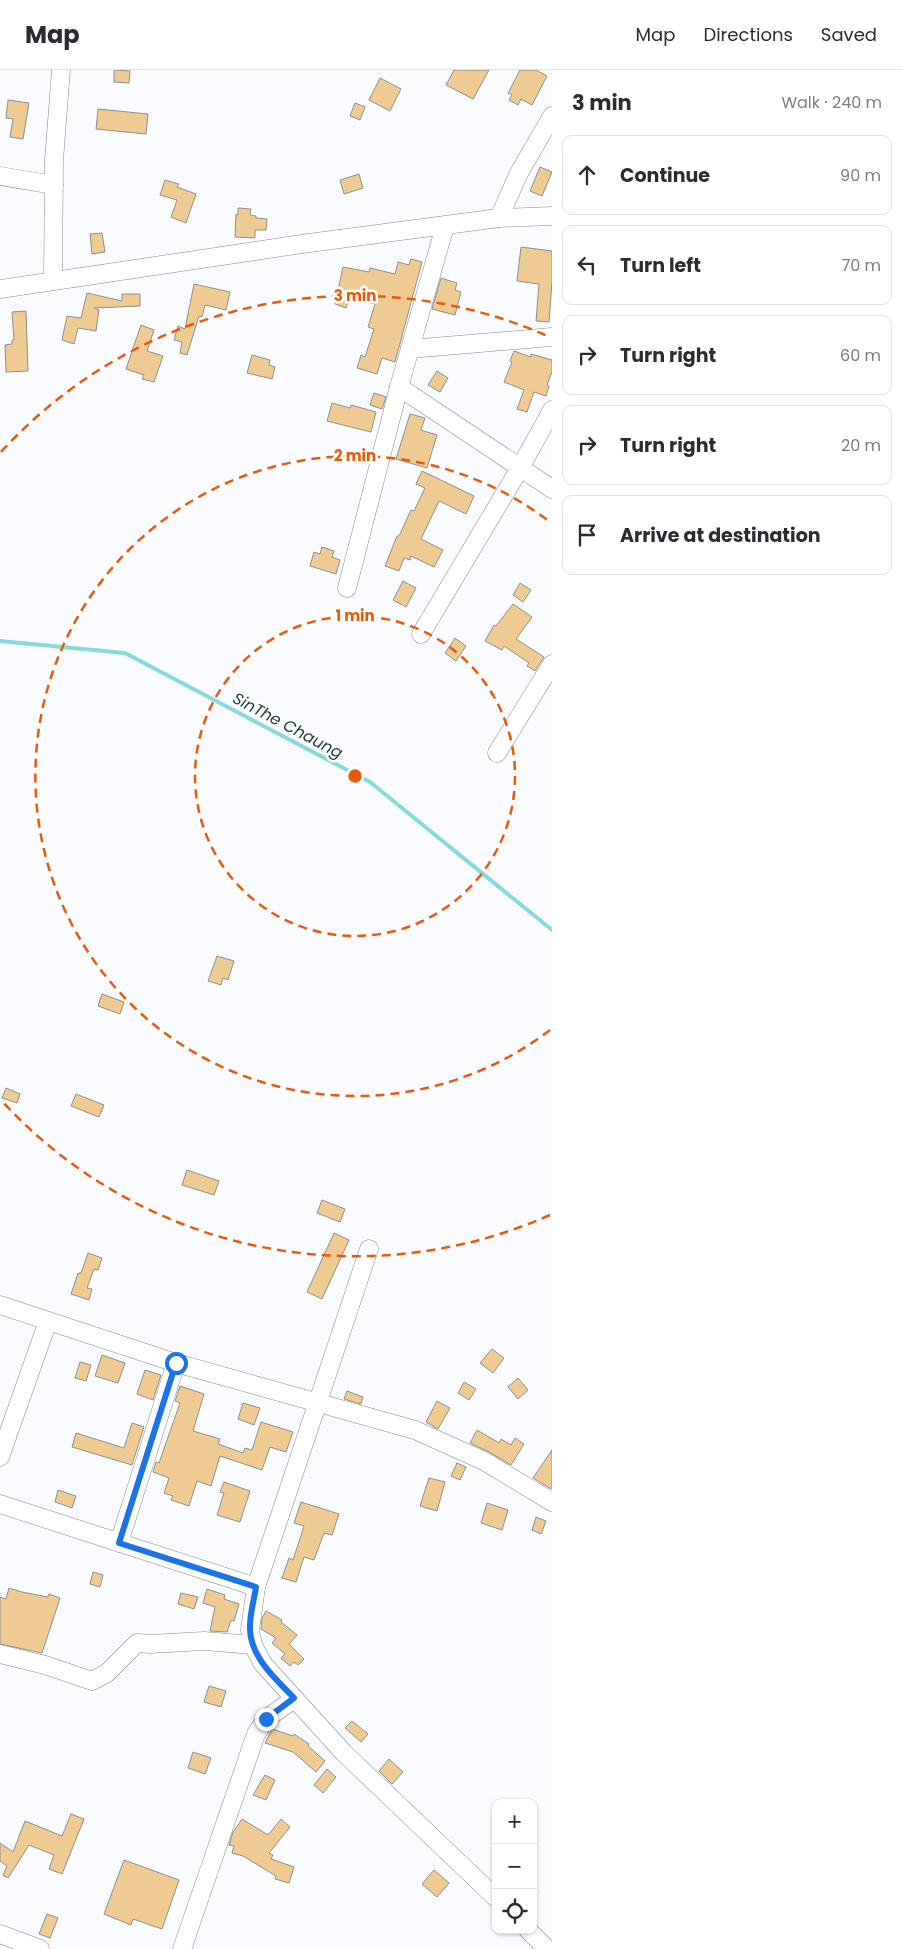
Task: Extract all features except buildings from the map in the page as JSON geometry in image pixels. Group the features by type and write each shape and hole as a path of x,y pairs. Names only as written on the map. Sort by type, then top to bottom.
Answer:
{"street":[{"path":"53,281 54,185 61,70"},
{"path":"499,218 519,173 552,116"},
{"path":"0,176 54,185"},
{"path":"0,289 309,243 499,218 552,216"},
{"path":"347,588 399,387 445,226"},
{"path":"410,349 552,337"},
{"path":"399,387 552,489"},
{"path":"421,634 520,468 552,410"},
{"path":"497,753 552,664"},
{"path":"369,1249 256,1587 250,1630 253,1645 263,1664 344,1753 492,1894"},
{"path":"0,1305 176,1363 415,1430 439,1439 484,1461 552,1502"},
{"path":"0,1457 48,1321"},
{"path":"119,1543 176,1363"},
{"path":"0,1504 256,1587"},
{"path":"0,1654 45,1665 92,1681 107,1673 137,1643 204,1641 253,1645"},
{"path":"182,1949 256,1734 266,1719 294,1698"},
{"path":"0,1934 40,1949"},
{"path":"532,1934 547,1949"}],"waterway":[{"name":"SinThe Chaung","path":"0,641 125,653 370,782 552,930"}],"route":[{"path":"176,1363 119,1543 256,1587 250,1630 253,1645 263,1664 294,1698 266,1719"}]}
